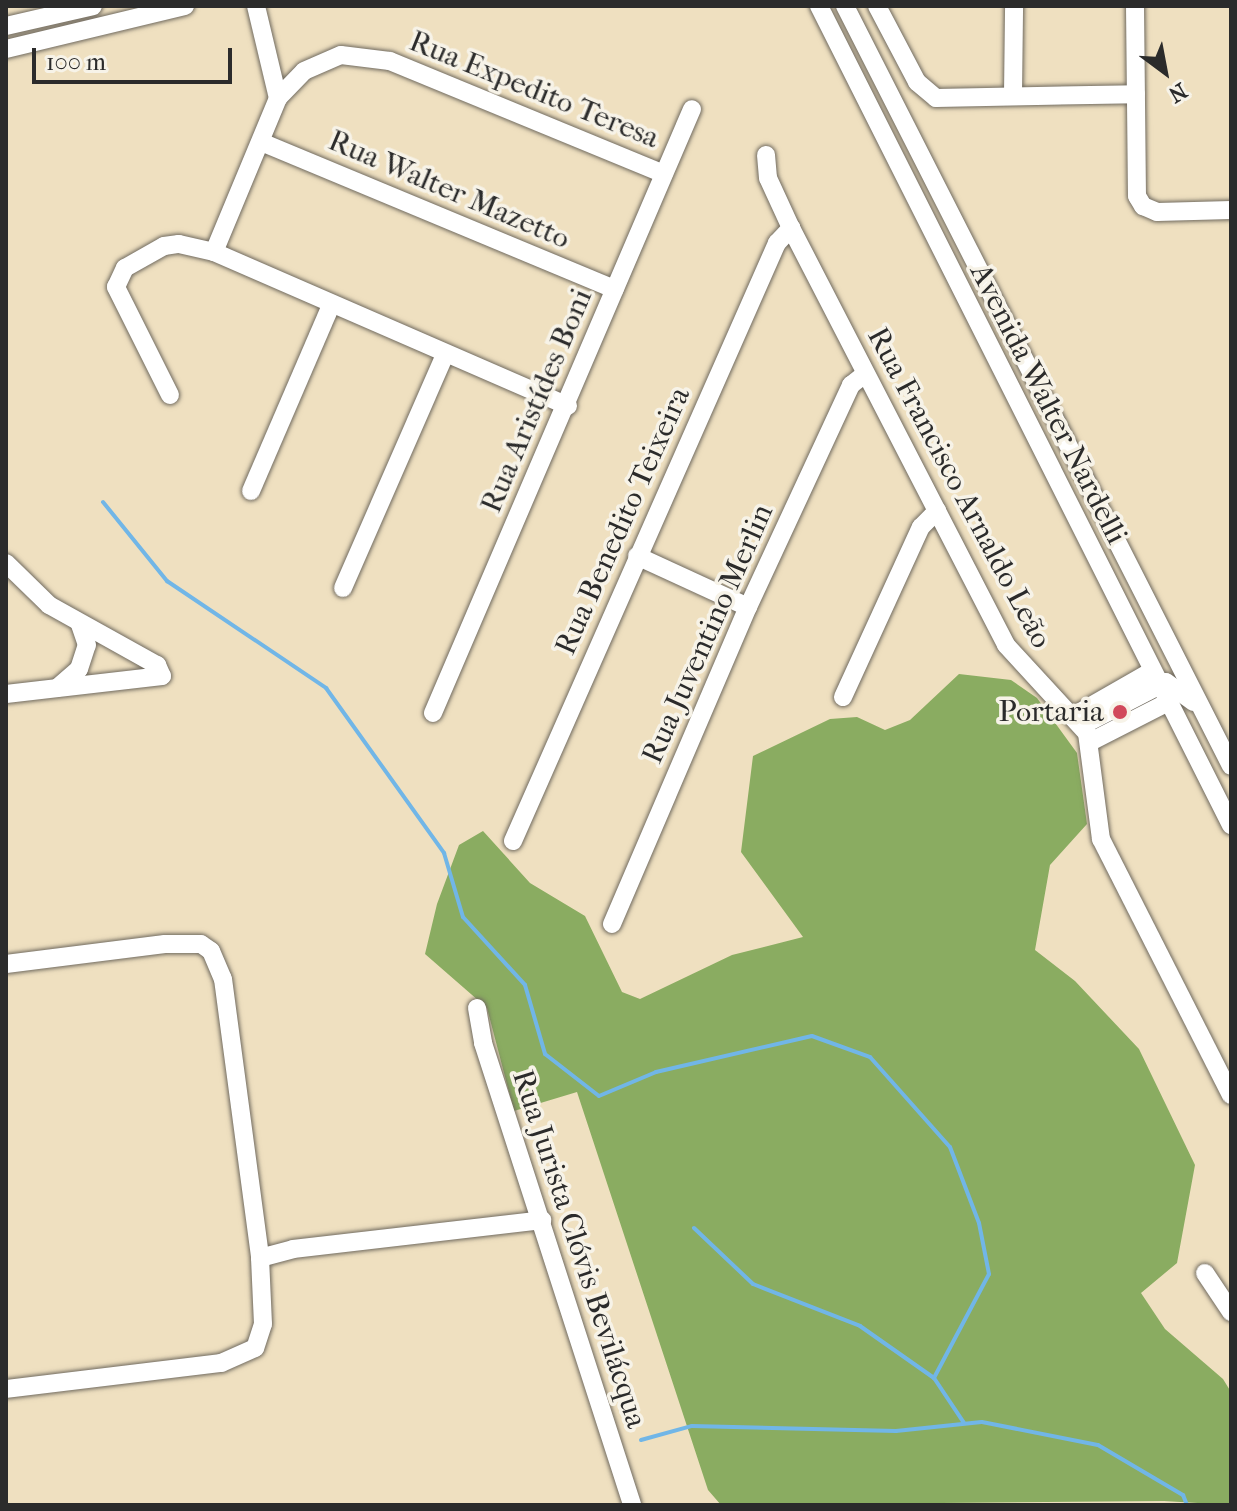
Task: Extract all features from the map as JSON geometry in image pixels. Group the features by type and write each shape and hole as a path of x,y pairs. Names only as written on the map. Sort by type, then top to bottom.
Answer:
{"street":[{"path":"6,26 93,6"},
{"path":"6,49 185,6"},
{"path":"256,6 278,98"},
{"name":"Avenida Walter Nardelli","path":"819,6 1231,825"},
{"name":"Avenida Walter Nardelli","path":"845,6 1229,757"},
{"path":"877,6 917,82 936,98 1013,94 1136,94"},
{"path":"1013,94 1014,6"},
{"path":"1135,6 1137,196 1143,206 1157,212 1231,210"},
{"name":"Rua Expedito Teresa","path":"214,252 278,98 311,66 356,53 390,61 664,174"},
{"name":"Rua Aristídes Boni","path":"433,713 568,406 692,109"},
{"name":"Rua Walter Mazetto","path":"261,142 615,289"},
{"name":"Rua Francisco Arnaldo Leão","path":"766,155 768,178 791,228 1011,654 1083,727"},
{"name":"Rua Benedito Teixeira","path":"513,841 777,243 791,228"},
{"path":"170,395 118,298 118,277 125,268 164,246 214,252 568,406"},
{"path":"251,491 331,305"},
{"path":"343,588 445,354"},
{"name":"Rua Juventino Merlin","path":"612,924 748,607 851,385 865,374"},
{"path":"843,697 921,527 937,511"},
{"path":"637,556 748,607"},
{"path":"6,694 162,676 157,665 80,625 10,572"},
{"path":"57,688 79,669 87,645 80,625"},
{"path":"1083,727 1160,686 1181,688 1208,718"},
{"path":"1083,727 1160,686"},
{"path":"1083,727 1101,839 1231,1095"},
{"path":"6,964 165,944 201,944 211,951 223,979 260,1258 262,1334 243,1355 194,1368 6,1389"},
{"name":"Rua Jurista Clóvis Bevilácqua","path":"477,1008 632,1505"},
{"path":"260,1258 293,1249 542,1220"},
{"path":"1205,1273 1231,1312"}],"green space":[{"path":"959,674 1011,680 1037,698 1077,753 1087,824 1050,865 1035,950 1075,981 1139,1049 1195,1165 1177,1263 1141,1293 1165,1329 1223,1379 1231,1392 1231,1505 1164,1501 721,1505 708,1490 577,1092 514,1111 487,1008 425,954 437,904 459,845 483,831 530,883 585,916 622,992 640,999 732,955 803,937 741,852 753,756 830,719 857,717 885,730 910,720"}],"waterway":[{"path":"103,502 167,581 326,688 444,853 463,917 525,985 545,1054 599,1096 656,1072 812,1036 870,1057 950,1147 979,1223 989,1274 934,1378"},
{"path":"694,1228 753,1284 860,1326 934,1378 964,1423"},
{"path":"641,1440 692,1426 896,1431 982,1422 1098,1445 1183,1495 1187,1505"}],"place":[{"name":"Portaria","path":"1120,712"}]}
